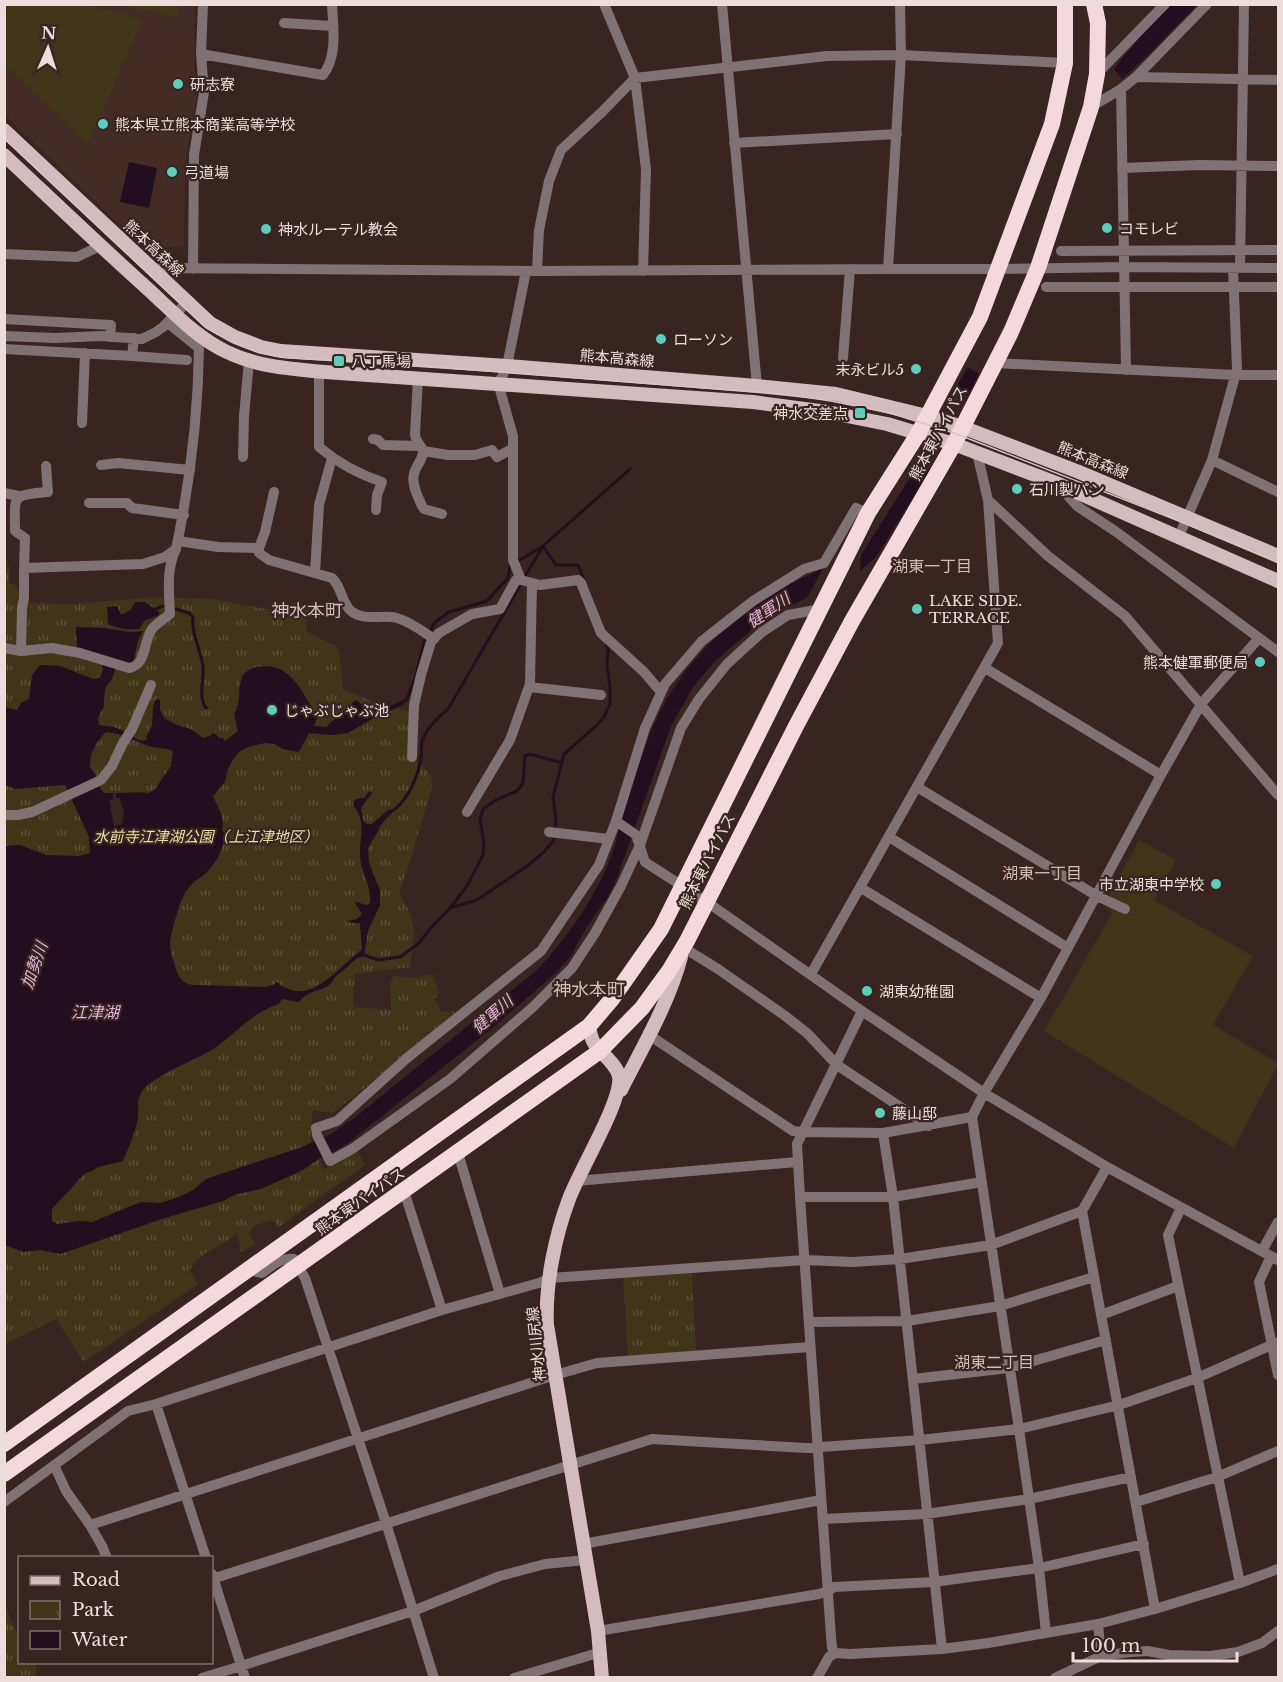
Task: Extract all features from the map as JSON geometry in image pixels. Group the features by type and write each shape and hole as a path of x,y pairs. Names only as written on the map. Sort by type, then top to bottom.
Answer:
{"highway":[{"name":"熊本東バイパス","path":"4,1444 589,1026 617,991 661,929 868,513 918,434 980,317 1052,124 1065,63 1065,4"},
{"name":"熊本東バイパス","path":"4,1474 600,1051 642,1008 685,944 796,726 852,621 954,444 1011,332 1038,268 1091,107 1098,74 1098,23 1094,4"}],"main road":[{"name":"熊本高森線","path":"4,130 210,323 235,337 261,347 281,351 507,366 836,394 962,427 1187,516 1278,556"},
{"path":"4,155 100,246 172,319 228,353 249,361 279,368 753,402 887,423 954,444 1056,483 1278,580"},
{"path":"613,1105 660,1015 674,983 685,944"},
{"name":"神水川尻線","path":"589,1026 592,1041 616,1069 619,1077 613,1105 576,1181 562,1217 550,1278 547,1318 598,1631 602,1677"}],"street":[{"path":"193,269 194,155 204,92 201,54 203,4"},
{"path":"201,54 323,75 330,66 333,42 332,4"},
{"path":"604,4 635,78 646,169 644,270"},
{"path":"722,4 757,386"},
{"path":"888,268 901,55 900,4"},
{"path":"1098,74 1165,4"},
{"path":"1091,107 1136,77 1207,4"},
{"path":"1179,536 1212,460 1237,369 1234,287 1241,250 1244,4"},
{"path":"284,23 333,26"},
{"path":"467,812 510,740 529,687 527,581 513,560 513,436 498,383 507,366 531,271 549,181 561,150 635,78 827,57 901,55 1065,63"},
{"path":"1136,77 1278,80"},
{"path":"1121,89 1126,370"},
{"path":"734,143 897,134"},
{"path":"1122,168 1199,165 1278,166"},
{"path":"4,254 77,257 100,246"},
{"path":"1061,251 1278,250"},
{"path":"151,268 531,271 1278,268"},
{"path":"843,358 850,269"},
{"path":"1046,287 1278,287"},
{"path":"4,336 142,339 156,332 172,319 187,302"},
{"path":"4,648 21,651 52,648 80,653 129,668 136,667 141,661 147,637 170,614 171,565 184,514 190,470 199,348 172,319"},
{"path":"4,320 111,325 110,337"},
{"path":"132,356 134,338"},
{"path":"4,349 187,360"},
{"path":"82,423 85,353"},
{"path":"243,457 249,361"},
{"path":"996,363 1235,375 1278,375"},
{"path":"319,371 319,447 332,458 361,475 382,482 377,495 376,510"},
{"path":"418,378 415,439 423,455 414,471 413,482 424,509 442,514"},
{"path":"373,439 383,445 421,449 448,455 475,455 492,450 497,457 512,449"},
{"path":"811,974 972,687 986,668 998,643 988,500 977,453"},
{"path":"315,573 319,505 332,458"},
{"path":"1212,460 1278,492"},
{"path":"101,465 118,463 190,470"},
{"path":"4,493 19,496 48,492 46,466"},
{"path":"1056,483 1077,506 1115,531 1278,652"},
{"path":"274,492 259,553 269,560 332,578 337,582 350,610 360,616 385,616 408,621 434,639"},
{"path":"19,496 15,502 15,531 25,538 21,651"},
{"path":"988,500 1048,555 1125,616 1278,795"},
{"path":"89,503 127,503 132,508 184,514"},
{"path":"821,609 788,615 762,632 727,664 699,699 681,728 621,886 572,968 533,1007 450,1079 352,1149 330,1161 317,1135 316,1128 337,1121 407,1058 541,951 599,865 616,821 645,728 665,684 702,641 753,600 804,569 824,563 856,508 868,513"},
{"path":"24,568 143,564 165,557 177,545 259,548"},
{"path":"412,757 414,705 431,642 439,633 472,614 500,609 516,580 540,585 578,580 601,633 644,672 661,692"},
{"path":"1047,1633 972,1117 1041,998 1201,704 1259,638"},
{"path":"986,668 1161,775"},
{"path":"4,815 32,812 101,780 112,766 132,729 151,685"},
{"path":"529,687 601,695"},
{"path":"917,788 1096,896 1125,909"},
{"path":"616,821 638,840 645,862 707,902 984,1093 1107,1167 1271,1256"},
{"path":"549,832 609,839"},
{"path":"889,837 1068,948"},
{"path":"861,888 1041,998"},
{"path":"685,944 807,1033 837,1065 929,1126"},
{"path":"835,1653 831,1642 797,1144 862,1011"},
{"path":"649,1035 793,1131 883,1133 972,1117"},
{"path":"883,1133 893,1197 914,1379 926,1514 942,1649"},
{"path":"458,1153 500,1294"},
{"path":"576,1181 797,1162"},
{"path":"4,1502 128,1411 156,1404 442,1310 550,1278 804,1260 853,1262 900,1259 991,1245 1082,1211 1107,1167"},
{"path":"800,1197 893,1197 982,1182"},
{"path":"404,1191 442,1310"},
{"path":"1181,1208 1168,1235 1240,1583"},
{"path":"1082,1211 1155,1609"},
{"path":"1278,1222 1271,1256 1258,1282 1275,1344 1278,1375"},
{"path":"248,1270 262,1273 287,1258 294,1259 305,1278 434,1677"},
{"path":"809,1322 907,1321 1000,1306 1094,1277"},
{"path":"1101,1315 1178,1286"},
{"path":"914,1379 1009,1368 1106,1340"},
{"path":"213,1577 652,1439 806,1448 920,1440 1019,1429 1119,1406 1197,1378 1275,1344"},
{"path":"90,1525 597,1363 810,1347"},
{"path":"116,1396 128,1411"},
{"path":"156,1404 206,1556"},
{"path":"1136,1502 1217,1477 1278,1451"},
{"path":"54,1465 66,1491 90,1525 107,1556"},
{"path":"823,1519 926,1514 1029,1499 1131,1477"},
{"path":"583,1544 821,1500"},
{"path":"598,1631 828,1592 834,1587 934,1582 1039,1568 1144,1544"},
{"path":"202,1677 243,1672 413,1611 500,1576 545,1564 586,1560"},
{"path":"817,1677 829,1657 835,1653 942,1649 1098,1624 1155,1609 1278,1569"},
{"path":"213,1580 243,1672"},
{"path":"1098,1624 1101,1656"},
{"path":"1055,1677 1101,1656 1148,1651 1169,1655 1210,1656 1238,1652 1262,1643 1278,1631"},
{"path":"514,1677 601,1652"}],"shaded area":[{"name":"熊本県立熊本商業高等学校","path":"4,5 195,5 196,100 186,155 184,247 141,245 5,115"}],"green space":[{"path":"8,5 86,5 143,19 88,144 5,66 4,17"},
{"path":"120,5 180,5 177,18"},
{"name":"水前寺江津湖公園（上江津地区）","path":"5,567 9,567 9,583 14,584 25,603 75,604 152,597 211,599 267,609 309,607 306,631 339,648 343,689 376,703 408,711 411,716 407,753 425,768 432,782 432,789 399,893 411,914 414,933 410,967 355,974 353,1007 391,1010 390,984 394,976 413,978 433,974 439,994 434,999 442,1012 461,1011 333,1113 313,1110 310,1139 324,1170 356,1149 365,1165 279,1227 270,1220 254,1226 249,1233 255,1244 241,1252 237,1232 205,1254 193,1264 190,1271 198,1284 84,1362 56,1319 5,1344"},
{"path":"1139,840 1176,860 1154,900 1253,956 1213,1025 1278,1065 1234,1148 1044,1031 1113,912 1104,906"},
{"path":"692,1272 696,1351 628,1356 623,1276"},
{"path":"5,1606 18,1636 18,1664 36,1664 36,1677 5,1677"}],"water":[{"path":"1171,5 1197,5 1122,79 1114,69 1137,40"},
{"path":"129,162 157,168 149,208 120,202"},
{"path":"968,367 979,374 968,396 954,390"},
{"path":"918,465 930,470 876,557 860,571 861,555"},
{"name":"江津湖","path":"823,568 807,598 773,613 760,623 716,660 693,687 671,726 615,883 606,900 586,928 571,956 555,974 492,1028 351,1141 303,1170 261,1189 234,1195 223,1201 60,1254 40,1250 23,1252 5,1245 5,846 20,845 46,855 79,856 90,853 89,837 65,785 15,789 5,785 4,707 17,710 21,703 29,699 32,675 40,665 60,666 93,679 100,678 102,665 77,648 76,627 143,631 133,662 118,661 112,679 106,687 104,706 98,718 99,725 117,728 143,741 147,740 146,736 151,727 156,699 160,700 160,710 164,718 191,729 203,738 213,733 225,741 238,731 234,714 238,705 242,677 248,670 257,667 269,666 279,669 295,681 318,716 314,726 326,727 356,700 366,708 384,709 407,698 403,705 348,733 332,735 309,733 299,752 265,743 248,747 239,752 232,761 225,782 213,796 222,817 222,830 226,835 223,845 211,868 184,894 172,931 170,949 180,978 192,985 265,987 277,982 289,989 301,991 312,989 322,983 362,950 360,923 346,921 357,919 362,914 355,903 366,905 370,903 360,856 361,822 353,805 354,800 365,797 369,791 372,793 361,808 366,824 372,824 388,810 397,808 383,822 368,848 369,862 380,890 380,905 368,931 364,956 353,961 328,986 309,994 299,1002 282,999 279,1004 253,1017 215,1048 149,1084 139,1097 136,1128 123,1161 98,1167 85,1173 52,1209 52,1221 57,1224 92,1222 141,1202 160,1203 179,1197 193,1190 206,1179 299,1148 329,1135 353,1119 537,970 564,939 601,880 617,839 620,820 652,729 684,673 712,641 744,613 768,595","holes":["106,732 152,747 173,751 171,766 155,789 149,793 104,793 90,768 91,758 102,736"]},
{"path":"135,602 145,602 159,612 159,615 144,621 140,629 124,629 108,624 107,607 117,606 121,615 131,610"}],"pier":[{"path":"112,791 115,791 116,798 120,798 124,812 121,825 114,826 109,800 114,799"}],"waterway":[{"path":"405,701 415,679 424,642 435,622 449,612 487,601 508,578 510,566 543,546 630,469"},
{"path":"543,546 556,565 578,565 584,580"},
{"path":"524,578 543,546"},
{"path":"394,810 409,793 416,778 426,732 448,709 521,584"},
{"path":"155,609 163,606"},
{"path":"176,609 189,613 193,617 193,630 203,667 202,694 206,708"},
{"path":"361,954 378,960 400,957 418,944 450,908 477,900 526,867 554,840 556,820 553,797 564,754 596,726 604,717 610,704 606,642"},
{"path":"450,908 467,886 483,855 484,842 480,820 483,809 496,800 517,791 523,783 525,756 530,754 562,763"}],"tram line":[{"path":"4,138 204,326 224,338 256,351 291,358 784,394 890,413 954,433 1278,562"}],"place":[{"name":"研志寮","path":"178,84"},
{"name":"熊本県立熊本商業高等学校","path":"103,124"},
{"name":"弓道場","path":"172,172"},
{"name":"コモレビ","path":"1107,228"},
{"name":"神水ルーテル教会","path":"266,229"},
{"name":"ローソン","path":"661,339"},
{"name":"八丁馬場","path":"339,361"},
{"name":"末永ビル5","path":"916,369"},
{"name":"神水交差点","path":"860,413"},
{"name":"石川製パン","path":"1017,489"},
{"name":"LAKE SIDE. TERRACE","path":"917,609"},
{"name":"熊本健軍郵便局","path":"1260,662"},
{"name":"じゃぶじゃぶ池","path":"272,710"},
{"name":"市立湖東中学校","path":"1216,884"},
{"name":"湖東幼稚園","path":"867,991"},
{"name":"藤山邸","path":"880,1113"}],"district":[{"name":"湖東一丁目","path":"932,566"},
{"name":"神水本町","path":"307,611"},
{"name":"湖東一丁目","path":"1042,873"},
{"name":"神水本町","path":"589,990"},
{"name":"湖東二丁目","path":"994,1362"}],"water label":[{"name":"健軍川","path":"768,610"},
{"name":"加勢川","path":"34,965"},
{"name":"健軍川","path":"492,1014"}]}
